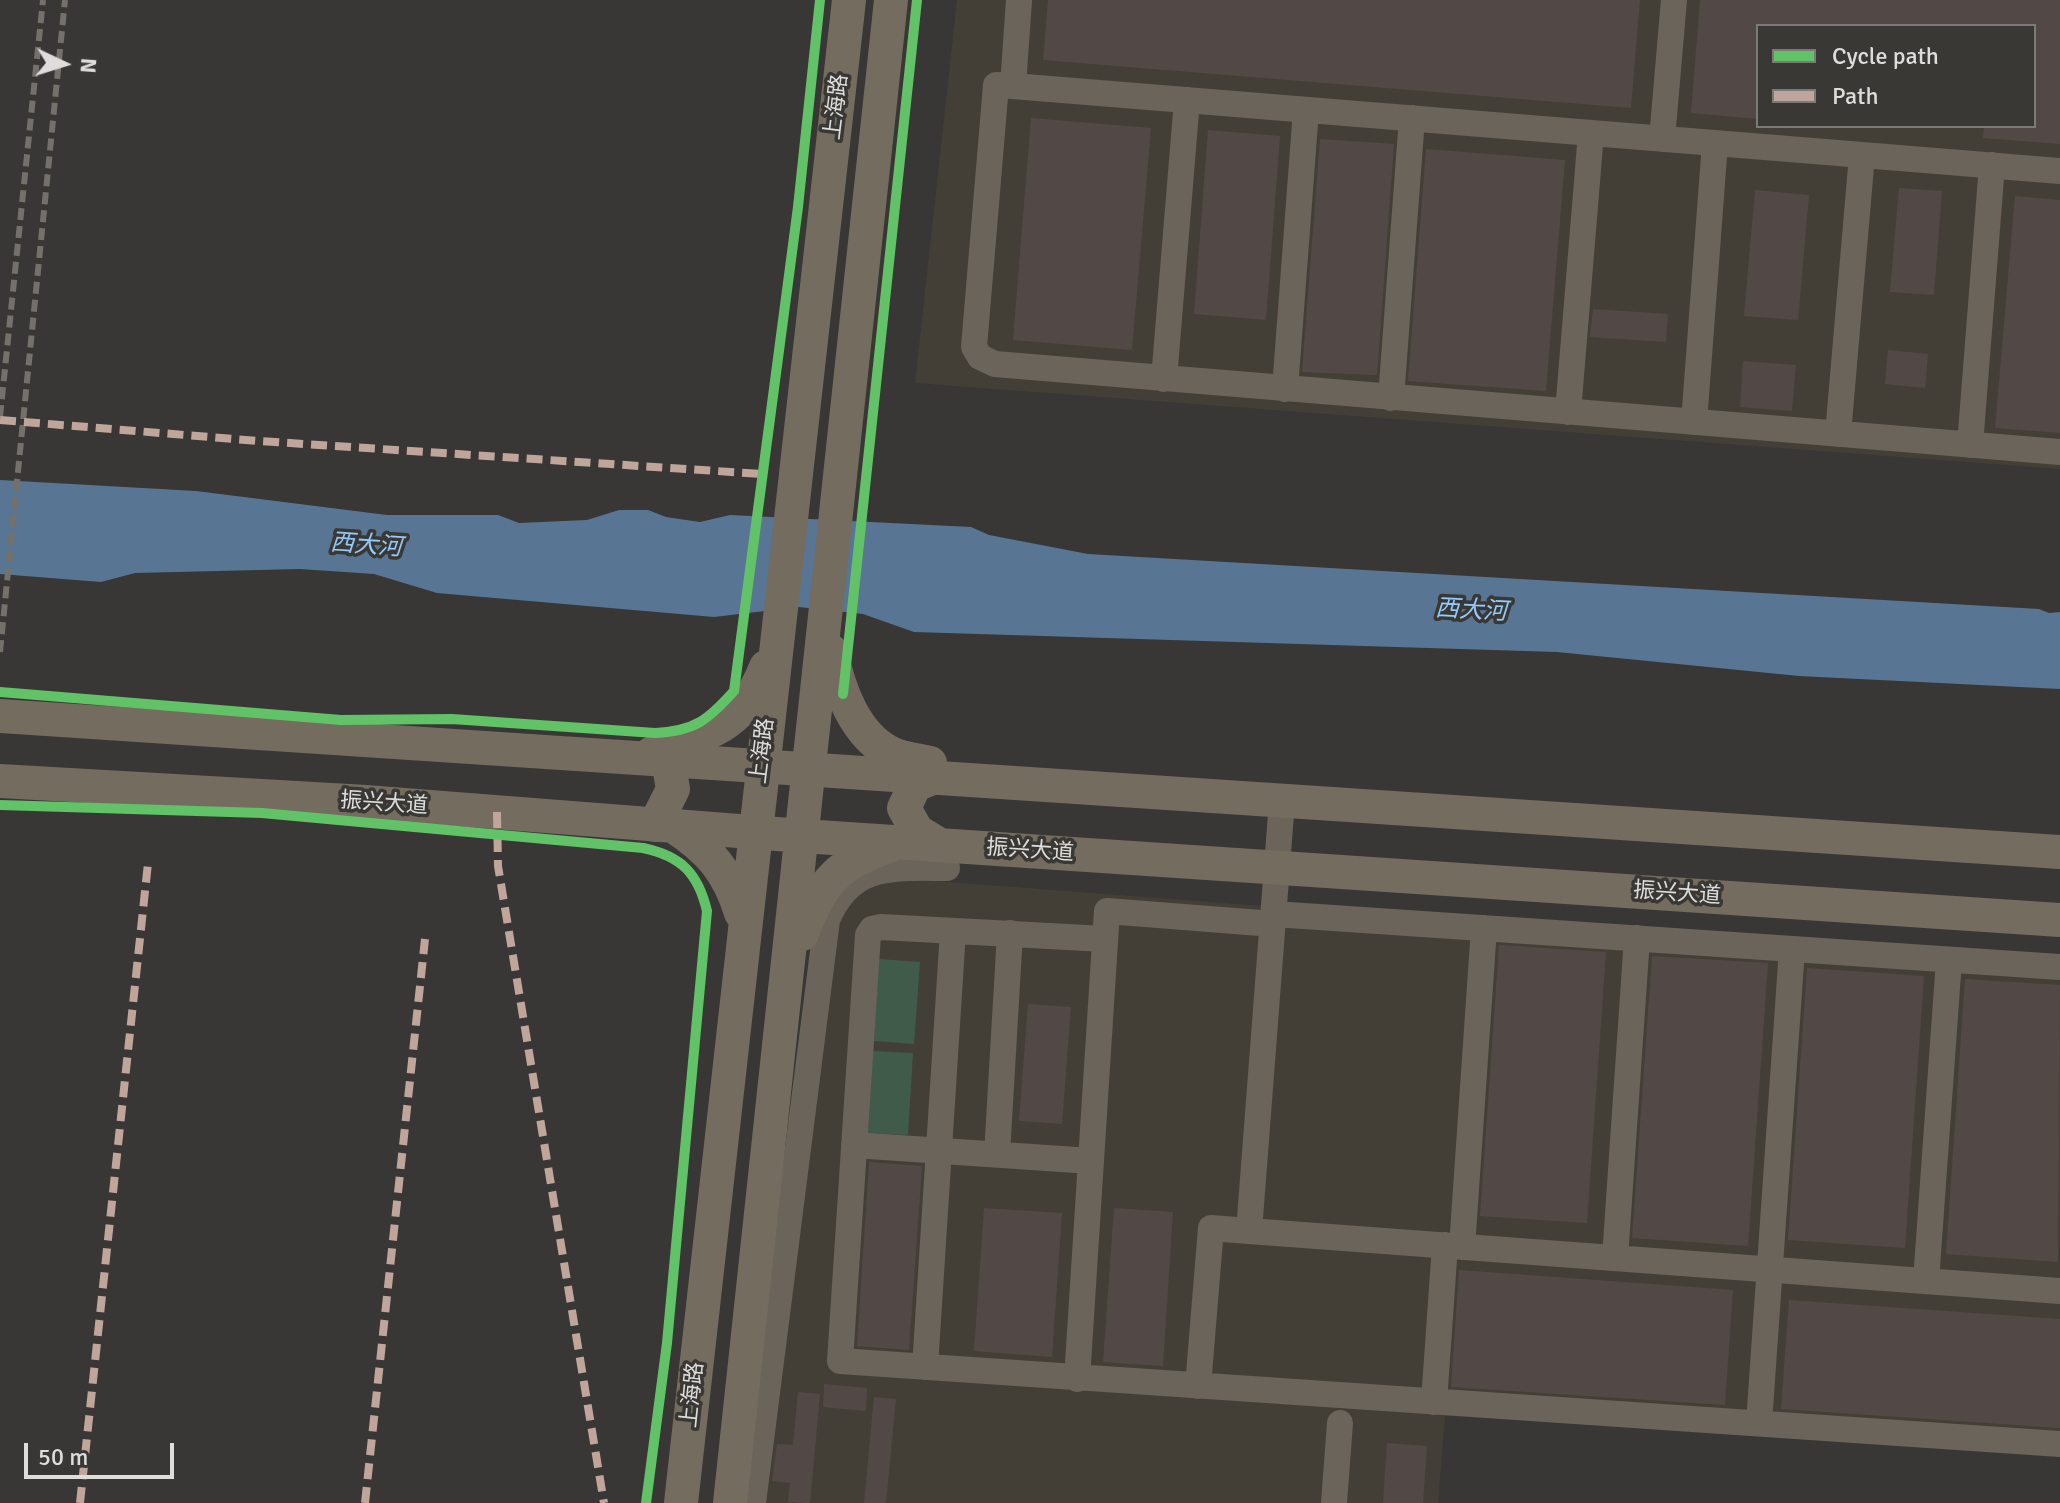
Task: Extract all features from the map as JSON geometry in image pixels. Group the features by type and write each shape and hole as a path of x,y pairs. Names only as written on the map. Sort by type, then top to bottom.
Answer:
{"main road":[{"name":"上海路","path":"681,1503 849,0"},
{"name":"上海路","path":"730,1503 891,0"},
{"path":"825,624 843,694 854,717 873,740 893,754 1012,783"},
{"path":"776,644 787,671 804,678 820,676"},
{"path":"652,759 731,720 755,697 776,644"},
{"path":"0,716 2060,852"},
{"path":"652,759 673,789 664,825 716,858 731,880 744,922"},
{"path":"933,778 915,785 908,794 904,808 917,831 944,856"},
{"name":"振兴大道","path":"0,781 366,802 899,843 944,856 1277,868 2060,920"},
{"path":"787,976 814,900 835,873 859,856 899,843"},
{"path":"744,922 756,906 769,903 781,905 794,915"}],"lane":[{"path":"1013,86 1019,0"},
{"path":"1662,139 1674,0"},
{"path":"2060,171 996,85 974,347 980,357 1009,366 2060,452"},
{"path":"1164,379 1187,100"},
{"path":"1285,389 1306,110"},
{"path":"1391,398 1412,118"},
{"path":"1568,412 1591,133"},
{"path":"1694,422 1715,143"},
{"path":"1838,434 1862,155"},
{"path":"1970,445 1992,165"},
{"path":"1249,1231 1282,801"},
{"path":"753,1503 827,920 851,881 868,873 944,856"},
{"path":"1077,1379 1107,911 1484,928 2060,967"},
{"path":"1105,939 881,927 872,929 868,935 840,1361 2060,1444"},
{"path":"1434,1402 1454,1246 1484,928"},
{"path":"925,1367 953,931"},
{"path":"997,1154 1010,933"},
{"path":"1615,1258 1637,938"},
{"path":"1759,1423 1792,949"},
{"path":"1926,1281 1949,960"},
{"path":"854,1145 1091,1161"},
{"path":"1198,1386 1211,1228 2060,1291"},
{"path":"1334,1503 1340,1423"}],"shaded area":[{"path":"957,0 2060,0 2060,469 915,383"},
{"path":"843,874 1250,905 2060,956 2060,1455 1445,1415 1438,1503 766,1503 779,1370"}],"green space":[{"path":"879,959 920,962 914,1044 874,1041"},
{"path":"873,1051 913,1053 908,1135 868,1133"}],"water":[{"name":"西大河","path":"0,480 196,491 387,515 498,515 519,523 587,520 619,510 648,510 666,517 700,522 730,515 971,527 989,535 1088,554 2039,609 2049,613 2060,612 2060,689 1799,676 1557,652 914,632 863,614 799,607 714,617 437,593 374,574 300,569 135,573 101,582 0,574"}],"building":[{"path":"1048,0 1640,0 1631,108 1043,60"},
{"path":"1700,0 2060,0 2060,144 1983,138 1984,128 2036,128 2036,24 1756,24 1756,119 1691,113"},
{"path":"1031,118 1151,128 1132,350 1013,340"},
{"path":"1208,130 1280,136 1266,320 1194,314"},
{"path":"1320,139 1394,144 1377,375 1302,372"},
{"path":"1426,149 1565,160 1546,391 1408,381"},
{"path":"1899,188 1942,191 1934,295 1890,292"},
{"path":"1755,190 1809,195 1798,320 1744,316"},
{"path":"2015,196 2060,200 2060,433 1995,428"},
{"path":"1593,309 1668,314 1666,342 1590,337"},
{"path":"1888,350 1928,354 1925,388 1885,384"},
{"path":"1743,361 1796,365 1792,411 1740,407"},
{"path":"1499,945 1606,952 1587,1223 1480,1216"},
{"path":"1652,956 1768,963 1748,1246 1632,1238"},
{"path":"1807,968 1924,976 1905,1248 1788,1240"},
{"path":"1965,979 2060,985 2058,1262 1946,1254"},
{"path":"1028,1004 1071,1007 1062,1124 1019,1121"},
{"path":"869,1162 922,1166 909,1350 857,1346"},
{"path":"984,1208 1062,1213 1052,1357 974,1351"},
{"path":"1114,1208 1173,1212 1163,1366 1103,1362"},
{"path":"1459,1270 1733,1290 1725,1405 1451,1387"},
{"path":"1789,1300 2060,1319 2060,1428 1781,1409"},
{"path":"824,1384 867,1388 866,1411 823,1407"},
{"path":"798,1392 820,1394 810,1503 788,1502 790,1483 772,1481 777,1444 793,1445"},
{"path":"874,1397 896,1399 886,1503 864,1503"},
{"path":"1387,1443 1427,1446 1423,1503 1383,1503"}],"railway":[{"path":"0,417 43,0"},
{"path":"0,652 65,0"}],"marked path":[{"path":"0,420 259,441 762,474"},
{"path":"497,812 498,866 604,1503"},
{"path":"80,1503 148,863"},
{"path":"365,1503 425,939"}],"cycle path":[{"path":"0,692 341,720 452,719 655,733 681,730 708,717 734,691 798,207 820,0"},
{"path":"843,694 917,0"},
{"path":"0,805 262,813 643,848 668,856 686,868 699,886 707,911 667,1343 646,1503"}]}
